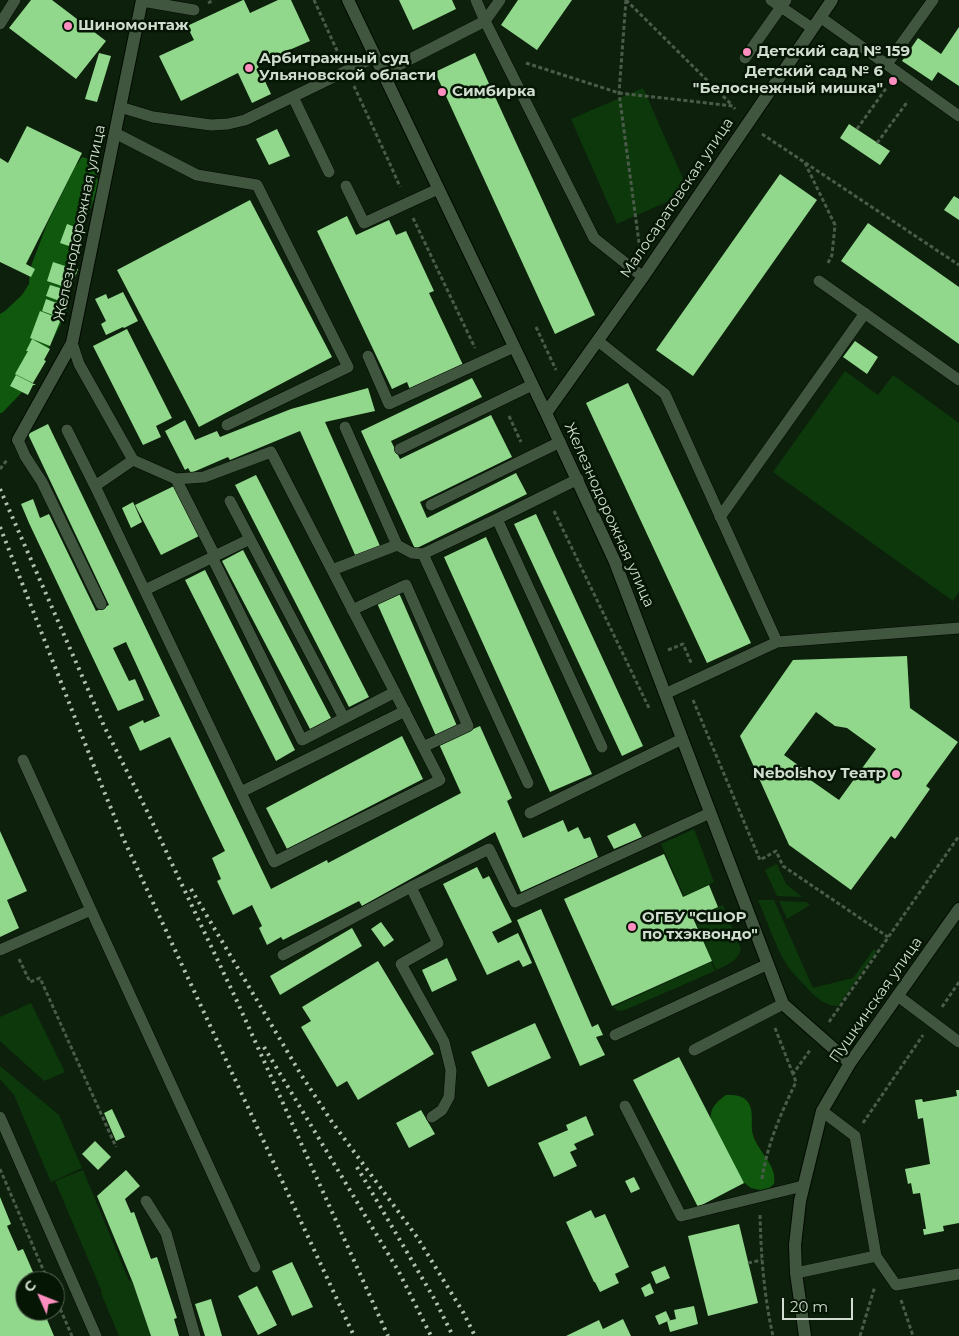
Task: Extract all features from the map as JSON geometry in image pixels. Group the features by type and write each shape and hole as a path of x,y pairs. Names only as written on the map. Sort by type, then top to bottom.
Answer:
{"street":[{"name":"Железнодорожная улица","path":"18,440 72,343 142,0"},
{"name":"Железнодорожная улица","path":"348,0 578,479 615,562 783,1004 850,1063"},
{"name":"Малосаратовская улица","path":"546,413 643,277 832,0"},
{"name":"Пушкинская улица","path":"822,1110 850,1063 959,909"},
{"path":"805,1336 796,1273 795,1245 803,1186 822,1110"}],"lane":[{"path":"0,24 15,0"},
{"path":"142,0 194,10"},
{"path":"476,0 594,238 643,277"},
{"path":"383,73 485,21 500,0"},
{"path":"771,0 784,4 812,28"},
{"path":"888,64 933,0"},
{"path":"745,58 784,4"},
{"path":"820,17 959,116"},
{"path":"120,107 153,116 211,124 244,120 376,57"},
{"path":"292,97 329,172"},
{"path":"115,133 197,175 257,185 348,367 227,425"},
{"path":"346,186 364,223 438,189"},
{"path":"819,281 959,380"},
{"path":"720,517 865,313"},
{"path":"598,341 665,394 777,642"},
{"path":"67,430 274,862 440,780 271,452 204,477 176,479 133,460 79,364 72,343"},
{"path":"368,356 390,404 514,347"},
{"path":"400,449 532,385"},
{"path":"345,427 397,545 412,553 423,554 578,479"},
{"path":"18,440 25,456 42,482 101,604"},
{"path":"432,505 560,442"},
{"path":"95,486 133,460"},
{"path":"176,479 302,740 395,692"},
{"path":"230,501 344,718"},
{"path":"497,518 602,747"},
{"path":"145,590 250,539"},
{"path":"332,570 397,545"},
{"path":"423,554 528,783"},
{"path":"352,610 406,585 468,726 423,747"},
{"path":"665,694 777,642 959,628"},
{"path":"241,792 405,711"},
{"path":"530,813 682,739"},
{"path":"23,760 254,1267"},
{"path":"283,955 411,886 490,849 515,902 710,813"},
{"path":"411,886 438,943 401,964 444,1042 451,1070 448,1097 442,1110 432,1117"},
{"path":"0,950 91,910"},
{"path":"615,1035 768,964"},
{"path":"898,996 959,1042"},
{"path":"694,1050 783,1004"},
{"path":"625,1106 681,1216 803,1186"},
{"path":"822,1110 855,1136 879,1261 896,1285 959,1274"},
{"path":"0,1117 96,1336"},
{"path":"146,1201 166,1233 195,1336"},
{"path":"796,1273 879,1261"}],"path":[{"path":"314,0 390,164 406,204 482,362"},
{"path":"626,0 620,93 643,277"},
{"path":"626,0 733,106 747,124 959,265"},
{"path":"503,56 620,93 733,106"},
{"path":"857,129 898,72"},
{"path":"878,143 919,87"},
{"path":"805,162 836,225 832,255 819,281"},
{"path":"536,327 564,388"},
{"path":"501,400 529,457"},
{"path":"547,495 651,713"},
{"path":"651,657 683,644 698,679"},
{"path":"687,684 760,860 776,851 783,866 888,938"},
{"path":"13,944 30,982 40,978 116,1147"},
{"path":"855,1136 870,1111 959,982"},
{"path":"769,1011 793,1074"},
{"path":"0,1169 44,1271"},
{"path":"748,1263 762,1260"},
{"path":"860,1336 879,1261"},
{"path":"896,1285 913,1336"},
{"path":"65,1320 72,1336"}],"green space":[{"path":"643,88 689,192 617,224 571,119"},
{"path":"82,157 93,160 99,186 73,255 68,310 30,384 0,413 0,314 22,295 29,284 30,269 47,224 75,167"},
{"path":"845,371 878,395 893,375 959,423 959,592 953,601 773,472"},
{"path":"694,829 714,882 684,896 661,844"},
{"path":"777,864 786,884 802,897 777,896 765,870"},
{"path":"758,900 774,900 813,988 853,978 874,949 877,951 838,1006 829,1005 818,998 790,969 777,947"},
{"path":"779,901 806,902 810,905 787,919"},
{"path":"723,905 741,949 735,959 716,970 694,918"},
{"path":"711,962 715,971 625,1010 618,1011 613,1007"},
{"path":"31,1003 65,1072 44,1081 0,1041 0,1017"},
{"path":"0,1066 59,1115 82,1168 51,1182 14,1095 0,1079"},
{"path":"726,1095 740,1096 745,1099 751,1109 753,1135 773,1171 774,1184 769,1188 760,1190 751,1188 738,1178 711,1121 711,1113 714,1106"},
{"path":"83,1170 129,1281 132,1280 151,1336 119,1336 55,1181"}],"building":[{"path":"31,0 52,0 106,41 76,79 9,28"},
{"path":"243,0 250,13 278,0 291,0 310,41 257,64 271,94 252,103 238,73 181,101 159,56 194,40 187,26"},
{"path":"399,0 452,0 456,9 413,30"},
{"path":"518,0 572,0 537,50 501,25"},
{"path":"959,27 959,86 938,72 932,81 902,61 918,38 941,54"},
{"path":"99,53 111,56 97,102 85,99"},
{"path":"475,53 595,315 555,334 435,72"},
{"path":"849,124 890,151 880,165 840,138"},
{"path":"27,126 82,153 26,264 35,269 31,277 0,262 0,158 8,163"},
{"path":"277,129 290,156 269,165 256,139"},
{"path":"780,174 817,200 693,376 656,350"},
{"path":"954,196 959,199 959,220 944,210"},
{"path":"250,200 332,357 199,427 117,270"},
{"path":"347,216 356,235 389,220 396,235 406,231 434,291 429,293 464,367 411,392 407,382 392,389 317,231"},
{"path":"868,223 959,287 959,344 841,261"},
{"path":"67,224 78,228 72,247 60,243"},
{"path":"53,262 65,266 63,274 66,266 78,269 71,289 47,281"},
{"path":"50,285 70,291 65,303 46,296"},
{"path":"123,292 138,321 106,335 101,324 106,321 95,299 106,294 108,299"},
{"path":"46,299 65,306 61,318 42,311"},
{"path":"40,311 61,319 50,346 30,338"},
{"path":"127,329 172,418 156,426 161,437 143,445 93,346"},
{"path":"32,339 50,349 44,360 46,361 33,383 15,374 28,351 26,351"},
{"path":"855,341 878,357 867,374 843,357"},
{"path":"16,375 36,385 33,385 28,395 10,386"},
{"path":"472,378 482,397 391,441 400,459 491,415 512,457 420,502 427,518 516,473 527,494 415,549 361,431"},
{"path":"628,383 751,643 707,663 586,403"},
{"path":"368,388 375,411 325,422 380,546 356,557 300,431 230,460 228,457 191,473 188,468 185,470 165,431 185,420 195,440 217,431 220,437 291,409"},
{"path":"48,424 271,889 327,860 328,863 461,793 439,744 480,726 512,798 507,801 523,838 563,820 568,832 578,827 584,839 590,837 598,857 521,892 495,832 362,906 359,901 283,940 281,937 267,945 259,928 262,926 252,905 233,915 217,881 221,879 212,858 225,851 170,737 140,751 129,727 143,720 144,723 160,716 126,642 113,648 129,681 135,679 144,700 118,711 21,504 33,499 40,518 49,514 96,611 109,605 28,434"},
{"path":"256,475 369,697 349,707 235,485"},
{"path":"174,486 199,536 161,555 135,505"},
{"path":"133,502 142,522 131,528 122,508"},
{"path":"536,514 643,746 622,756 514,524"},
{"path":"486,537 592,774 550,792 444,557"},
{"path":"243,550 331,718 310,729 222,561"},
{"path":"205,570 295,750 276,761 185,580"},
{"path":"399,593 457,726 436,736 377,603"},
{"name":"Nebolshoy Театр","path":"907,656 910,708 958,742 926,786 930,789 895,839 891,836 851,890 789,845 740,736 793,660","holes":["816,712 835,726 847,728 876,749 839,800 809,779 805,770 784,755"]},
{"path":"402,736 423,779 287,849 266,808"},
{"path":"635,823 642,837 614,849 607,836"},
{"path":"0,831 27,891 7,900 19,928 0,937"},
{"path":"664,854 683,897 709,885 718,907 693,918 712,961 612,1006 564,899"},
{"path":"477,867 483,879 489,876 512,922 492,932 498,943 518,933 532,963 523,967 519,960 487,975 443,884"},
{"path":"541,909 592,1027 598,1024 603,1035 596,1037 605,1055 580,1066 517,920"},
{"path":"381,922 394,940 384,947 371,929"},
{"path":"352,928 362,946 280,995 270,976"},
{"path":"447,958 457,980 432,992 422,970"},
{"path":"378,961 434,1054 358,1100 347,1081 337,1087 301,1027 311,1021 302,1007"},
{"path":"535,1023 551,1058 488,1087 471,1052"},
{"path":"679,1057 744,1183 698,1207 633,1080"},
{"path":"956,1090 959,1090 959,1223 943,1226 944,1231 924,1235 923,1229 926,1229 920,1193 913,1194 911,1183 908,1184 905,1169 930,1164 923,1118 918,1119 915,1100 922,1099 923,1102 957,1096"},
{"path":"112,1109 125,1137 116,1141 104,1113"},
{"path":"421,1110 435,1134 409,1148 396,1123"},
{"path":"586,1116 594,1135 574,1144 577,1149 570,1152 577,1166 554,1177 538,1143 568,1130 566,1125"},
{"path":"95,1141 111,1157 98,1170 82,1154"},
{"path":"126,1170 140,1186 125,1199 131,1213 134,1212 151,1259 157,1257 177,1318 174,1319 179,1336 151,1336 133,1283 97,1196"},
{"path":"634,1177 640,1189 631,1193 625,1181"},
{"path":"0,1197 11,1224 7,1226 18,1251 23,1249 33,1271 15,1271 15,1321 48,1321 54,1336 0,1336"},
{"path":"591,1210 595,1218 605,1214 629,1267 615,1274 619,1283 600,1292 566,1222"},
{"path":"739,1224 758,1303 708,1316 688,1236"},
{"path":"292,1262 313,1307 292,1316 272,1271"},
{"path":"665,1266 670,1278 656,1284 651,1272"},
{"path":"650,1283 654,1293 645,1297 641,1288"},
{"path":"257,1286 277,1325 258,1335 238,1296"},
{"path":"211,1299 222,1336 205,1336 195,1304"},
{"path":"694,1306 698,1324 670,1332 667,1321 676,1319 674,1310"},
{"path":"666,1311 670,1320 659,1325 655,1316"},
{"path":"623,1319 631,1336 566,1336 599,1320 603,1329"}],"railway":[{"path":"0,489 104,726 148,813 236,999 388,1336"},
{"path":"0,527 124,840 354,1336"},
{"path":"191,889 300,1073 332,1122 417,1237 463,1312 475,1336"},
{"path":"264,1047 399,1272 431,1336"},
{"path":"357,1167 435,1300 453,1336"}],"place":[{"name":"Шиномонтаж","path":"68,26"},
{"name":"Детский сад № 159","path":"747,52"},
{"name":"Арбитражный суд Ульяновской области","path":"249,68"},
{"name":"Детский сад № 6 \"Белоснежный мишка\"","path":"893,81"},
{"name":"Симбирка","path":"442,92"},
{"name":"Nebolshoy Театр","path":"896,774"},
{"name":"ОГБУ \"СШОР по тхэквондо\"","path":"632,927"}]}
